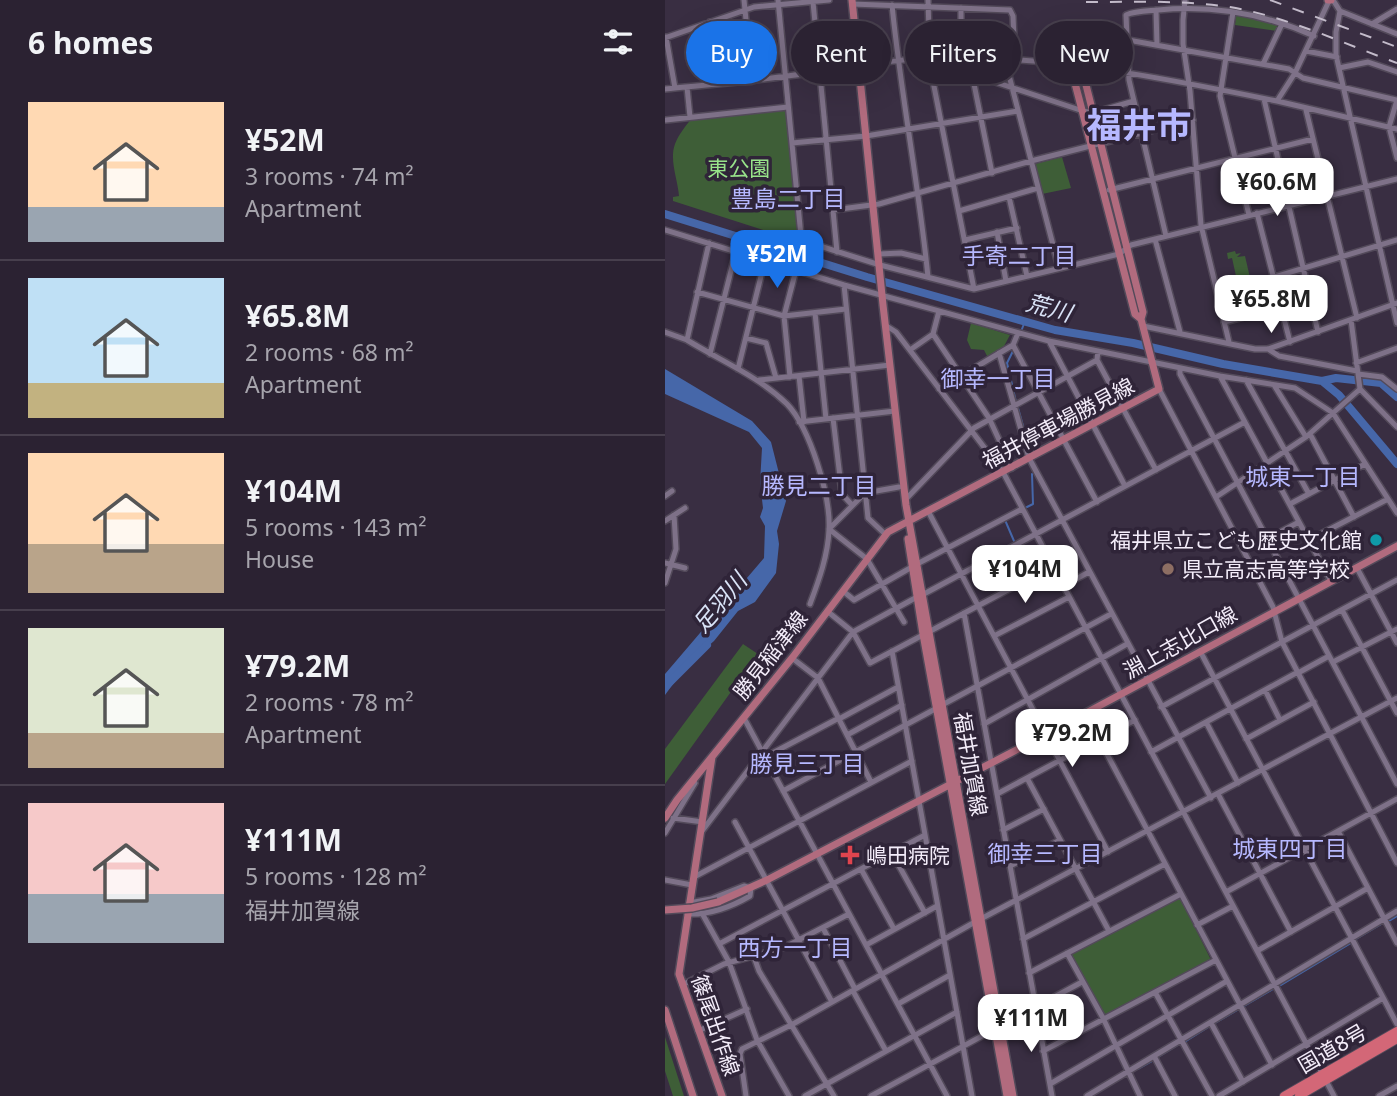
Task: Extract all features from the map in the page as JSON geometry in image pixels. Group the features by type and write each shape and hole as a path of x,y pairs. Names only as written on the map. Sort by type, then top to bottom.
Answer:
{"highway":[{"name":"国道8号","path":"1300,1096 1324,1077 1397,1031"},
{"name":"国道8号","path":"1284,1096 1397,1039"}],"main road":[{"name":"福井加賀線","path":"852,2 854,21"},
{"name":"福井加賀線","path":"861,84 885,325 914,566 998,1028 1013,1096"},
{"name":"福井停車場勝見線","path":"908,521 1159,389 1126,247 1091,146 1076,84"},
{"name":"福井停車場勝見線","path":"1085,84 1100,143 1119,254 1135,314 1142,323"},
{"name":"勝見稲津線","path":"669,818 692,780 792,658 885,534 908,521"},
{"name":"淵上志比口線","path":"665,910 718,902 751,888 1045,735 1397,546"},
{"name":"篠尾出作線","path":"712,757 679,968 682,985 722,1096"},
{"path":"665,1010 693,1096"},
{"name":"福井加賀線","path":"998,1028 1007,1096"}],"street":[{"path":"744,0 746,21"},
{"path":"713,21 778,3 829,0"},
{"path":"1185,0 1184,50 1193,120 1201,227 1229,342"},
{"path":"1277,101 1295,73 1330,0 1339,11 1397,34"},
{"path":"813,2 814,21"},
{"path":"852,2 893,5 928,3 1011,11 1012,21"},
{"path":"778,3 801,236 804,241 880,269 928,277 974,289 1119,254 1126,247 1166,236 1397,179"},
{"path":"928,3 928,21"},
{"path":"893,5 898,61 919,192 928,277"},
{"path":"961,8 962,21"},
{"path":"1127,21 1127,14 1184,8 1233,12 1282,24 1314,36"},
{"path":"1372,24 1397,9"},
{"path":"1157,10 1157,45"},
{"path":"1339,11 1336,57 1397,323"},
{"path":"1233,12 1220,96 1249,215"},
{"path":"1263,64 1282,24"},
{"path":"674,88 666,38 686,31"},
{"path":"1133,43 1157,45 1289,69 1303,78 1397,100 1389,127 1397,158"},
{"path":"1306,51 1336,57"},
{"path":"891,62 905,60"},
{"path":"1339,68 1368,62 1397,72"},
{"path":"1133,74 1220,89 1306,110 1349,116 1397,129"},
{"path":"777,77 791,75"},
{"path":"665,89 716,84"},
{"path":"819,84 837,252"},
{"path":"934,84 974,289"},
{"path":"974,84 992,173"},
{"path":"1001,84 1092,113 1133,102"},
{"path":"1011,84 1059,268"},
{"path":"1131,84 1166,236"},
{"path":"687,87 690,117"},
{"path":"1264,99 1318,332"},
{"path":"666,120 788,107"},
{"path":"1216,497 1308,435 1354,395 1359,387 1354,319 1342,257 1306,110"},
{"path":"792,143 866,136 1018,111"},
{"path":"833,210 873,205 1193,120"},
{"path":"1108,191 1313,139"},
{"path":"959,211 1038,188"},
{"path":"1009,197 1027,276"},
{"path":"1257,213 1290,342"},
{"path":"965,240 1017,228"},
{"path":"665,230 843,285 882,292 939,311 1049,341 1220,376 1295,387 1333,413 1397,513"},
{"path":"997,232 1006,281"},
{"path":"1155,239 1180,332"},
{"path":"1218,294 1397,240"},
{"path":"687,340 709,243"},
{"path":"710,354 736,251"},
{"path":"879,254 901,253 926,258"},
{"path":"738,369 765,260"},
{"path":"790,377 784,316 796,270"},
{"path":"843,285 868,518 885,534"},
{"path":"697,292 784,316 846,309"},
{"path":"1142,323 1255,349 1268,349 1394,304"},
{"path":"1224,322 1280,307"},
{"path":"910,350 933,334 939,311"},
{"path":"814,313 821,373 842,494 852,505"},
{"path":"885,325 896,332 1003,472 1334,1096"},
{"path":"665,332 687,340 759,380 789,406 801,422 821,474 829,530 825,557 810,604"},
{"path":"939,389 1013,345 1017,333"},
{"path":"933,334 989,418 1012,468"},
{"path":"746,338 766,343 776,379"},
{"path":"1049,341 1125,486"},
{"path":"1013,345 1097,502"},
{"path":"1356,363 1397,348"},
{"path":"1268,349 1279,356 1382,377 1397,389"},
{"path":"1098,351 1097,359 1156,470"},
{"path":"999,354 1016,403 1029,458 1211,798"},
{"path":"905,500 971,431 989,418 1097,359"},
{"path":"759,380 890,365"},
{"path":"1181,368 1180,374 1361,717 1394,772 1397,784"},
{"path":"799,376 801,422"},
{"path":"1220,376 1331,581"},
{"path":"1246,380 1309,494"},
{"path":"1274,385 1308,435 1354,517"},
{"path":"1359,387 1397,427"},
{"path":"1159,389 1275,611 1282,642 1397,863"},
{"path":"801,422 895,411"},
{"path":"701,832 764,755 853,632 1245,422"},
{"path":"1290,504 1365,464"},
{"path":"829,530 865,493 899,487"},
{"path":"665,496 672,491"},
{"path":"1309,540 1388,499"},
{"path":"665,521 685,508"},
{"path":"843,591 854,600 1022,509"},
{"path":"928,511 1108,852"},
{"path":"665,583 668,564 677,539 674,514"},
{"path":"1267,539 1299,522"},
{"path":"829,530 867,559 904,622"},
{"path":"668,564 685,568"},
{"path":"827,611 853,632 870,663 1052,566"},
{"path":"1357,568 1394,630 1397,643"},
{"path":"1063,586 1089,572"},
{"path":"1161,706 1397,580"},
{"path":"994,636 1069,597"},
{"path":"1342,610 1394,699 1397,713"},
{"path":"964,613 1052,1096"},
{"path":"783,792 1111,614"},
{"path":"1151,752 1298,673 1362,647 1394,630"},
{"path":"984,724 1127,644"},
{"path":"892,651 972,1096"},
{"path":"1200,651 1397,1023"},
{"path":"792,658 818,678 871,782"},
{"path":"764,755 898,687"},
{"path":"1265,690 1280,720"},
{"path":"746,1096 740,1054 742,1049 1394,699"},
{"path":"1247,739 1314,702"},
{"path":"847,735 902,705"},
{"path":"744,718 947,1096"},
{"path":"997,794 1135,720"},
{"path":"1206,722 1238,783"},
{"path":"1099,739 1272,1065"},
{"path":"665,880 693,881 912,761"},
{"path":"1027,778 1109,931"},
{"path":"1218,793 1291,932"},
{"path":"1226,892 1397,799"},
{"path":"1003,830 1044,809"},
{"path":"665,833 669,818 703,822"},
{"path":"735,822 832,1002"},
{"path":"1338,831 1397,943"},
{"path":"719,944 925,835"},
{"path":"1010,866 1060,840"},
{"path":"892,853 925,913"},
{"path":"1023,939 1165,864"},
{"path":"861,869 894,929"},
{"path":"687,914 703,915 750,896 751,888 744,886 711,899 689,903"},
{"path":"1257,951 1368,888"},
{"path":"1029,973 1181,894"},
{"path":"866,944 937,906"},
{"path":"1197,925 1233,906"},
{"path":"1087,1096 1397,911"},
{"path":"682,985 729,962 775,952 849,914"},
{"path":"703,915 729,962 757,1040 789,1096"},
{"path":"823,928 886,1051"},
{"path":"1067,953 1103,1018 1140,1096"},
{"path":"754,957 759,971 834,1096"},
{"path":"1043,1051 1216,960"},
{"path":"898,1004 950,975"},
{"path":"1050,1084 1227,981"},
{"path":"871,1096 1082,982"},
{"path":"1155,992 1212,1096"},
{"path":"1219,1096 1383,998"},
{"path":"698,1031 747,1009"},
{"path":"805,1096 957,1012"},
{"path":"1211,1023 1243,1082"},
{"path":"1154,1056 1175,1096"},
{"path":"1380,1096 1397,1086"},
{"path":"1101,1088 1105,1096"}],"green space":[{"path":"1236,16 1277,25 1277,31 1235,25"},
{"name":"東公園","path":"784,109 799,237 797,241 673,201 673,197 679,196 673,150 678,137 691,119"},
{"path":"1062,157 1071,188 1042,194 1035,164"},
{"path":"1235,251 1236,254 1241,253 1237,257 1245,256 1251,282 1238,285 1232,258 1228,259 1227,253"},
{"path":"971,323 1010,335 1003,348 988,358 984,350 971,349 967,340"},
{"path":"743,644 758,654 665,784 665,749"},
{"path":"1180,897 1211,960 1106,1015 1103,1014 1070,954"},
{"path":"665,1037 684,1096 673,1096 665,1071"}],"water":[{"path":"665,369 752,421 771,442 786,501 777,531 779,544 776,573 755,602 738,611 714,641 688,664 665,695 665,674 764,558 765,526 760,517 763,508 760,483 762,448 749,432 665,394"}],"waterway":[{"name":"荒川","path":"665,214 867,277 1055,330 1322,381 1339,395 1397,464"},
{"path":"1022,329 1025,321"},
{"path":"1013,351 1007,363 1016,402"},
{"path":"1322,381 1336,378 1381,383 1397,397"},
{"path":"1018,408 1029,447"},
{"path":"1027,507 1033,504 1032,474"},
{"path":"1005,520 1014,541"},
{"name":"足羽川","path":"665,687 707,645"},
{"path":"1389,921 1397,916"},
{"path":"1356,939 1383,923"},
{"path":"1281,985 1351,943"},
{"path":"1244,1006 1273,989"},
{"path":"1215,1023 1239,1009"},
{"path":"1186,1041 1210,1026"},
{"path":"1158,1057 1181,1043"},
{"path":"1138,1069 1154,1060"},
{"path":"1093,1095 1100,1091"}],"railway":[{"path":"1270,0 1397,47"},
{"path":"1086,2 1176,2 1252,11 1397,63"}],"place":[{"name":"福井県立こども歴史文化館","path":"1376,540"},
{"name":"県立高志高等学校","path":"1168,569"},
{"name":"嶋田病院","path":"850,855"}],"district":[{"name":"福井市","path":"1139,124"},
{"name":"豊島二丁目","path":"788,198"},
{"name":"手寄二丁目","path":"1019,255"},
{"name":"御幸一丁目","path":"998,378"},
{"name":"城東一丁目","path":"1303,476"},
{"name":"勝見二丁目","path":"819,485"},
{"name":"勝見三丁目","path":"807,763"},
{"name":"城東四丁目","path":"1290,848"},
{"name":"御幸三丁目","path":"1045,853"},
{"name":"西方一丁目","path":"795,947"}]}
